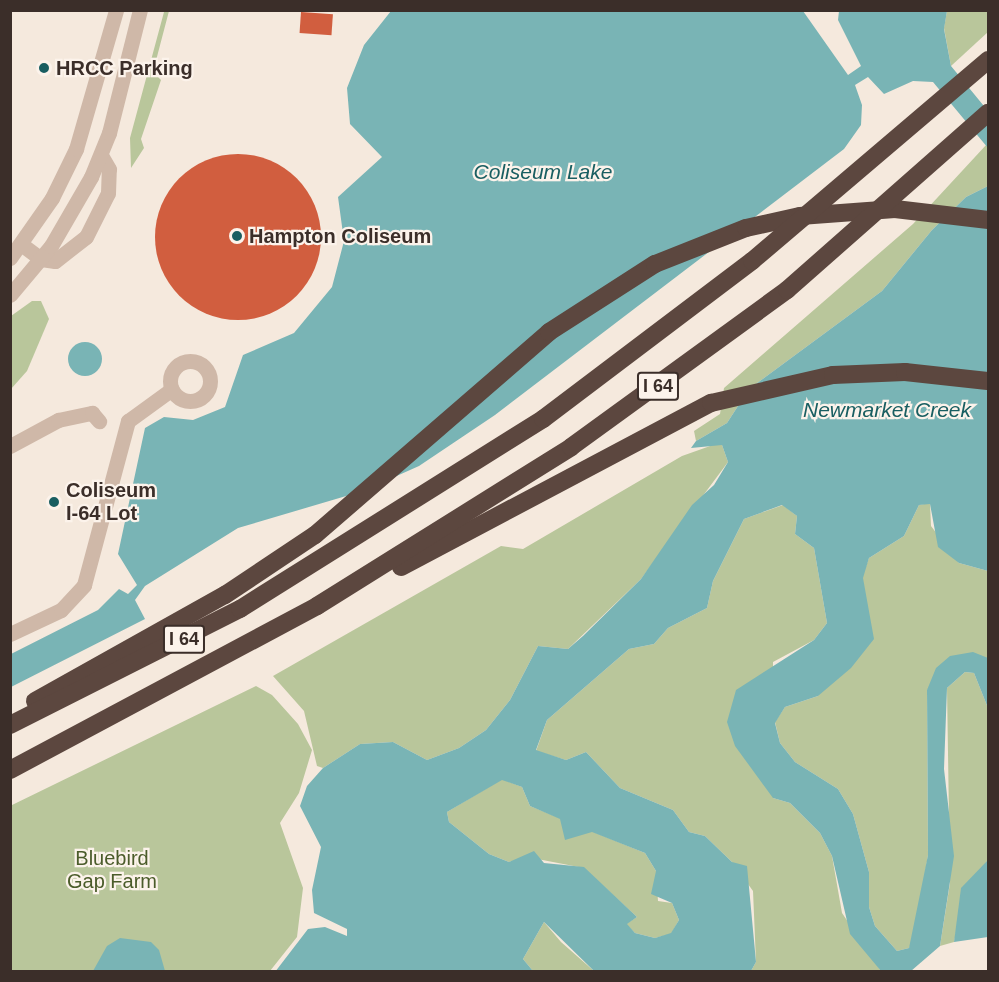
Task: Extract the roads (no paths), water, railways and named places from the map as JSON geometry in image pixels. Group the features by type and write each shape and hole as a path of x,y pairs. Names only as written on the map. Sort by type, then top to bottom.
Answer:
{"highway":[{"name":"I 64","path":"10,725 240,609 543,419 716,290 932,110 988,60"},
{"name":"I 64","path":"10,770 317,606 529,475 670,378 830,255 988,113"},
{"path":"10,715 225,595 346,512 558,325 619,282 685,249 746,228 843,211 895,209 988,220"},
{"path":"317,606 454,542 711,403 833,375 904,372 988,381"}],"street":[{"path":"10,258 21,244 76,149 116,10"},
{"path":"10,295 41,260 73,212 101,155 140,10"},
{"path":"21,244 41,260 63,257 95,223 110,180 101,155"},
{"path":"10,634 62,610 84,585 128,422 172,389"},
{"path":"10,446 58,420 92,413 99,421"}],"water":[{"name":"Coliseum Lake","path":"391,11 803,11 848,75 861,66 838,20 839,11 947,11 944,29 951,66 988,111 988,148 933,82 913,81 884,94 868,77 855,85 862,105 861,125 844,149 495,415 419,466 363,491 238,528 145,586 135,600 145,619 11,687 11,654 98,610 119,589 128,594 137,585 118,554 145,428 164,417 193,420 225,407 243,355 294,333 332,287 344,241 338,197 382,157 350,124 347,88 364,45"},
{"name":"Newmarket Creek","path":"988,186 988,571 959,563 938,547 930,504 919,505 904,536 869,558 863,578 874,639 851,668 818,696 785,707 775,723 780,743 795,762 838,789 853,814 869,872 869,907 875,926 897,951 909,948 928,855 927,690 936,668 950,656 973,652 988,658 988,708 974,673 965,672 947,688 944,769 954,856 940,946 911,971 881,971 850,934 832,856 820,833 790,803 773,798 735,746 727,722 736,690 814,640 827,623 814,548 795,534 797,516 782,505 744,519 713,581 707,608 668,628 654,644 629,649 547,720 536,750 566,760 586,752 620,788 673,810 689,832 705,836 732,862 747,866 756,962 751,971 594,971 544,922 523,959 533,971 275,972 308,929 325,927 347,936 347,929 314,913 312,890 321,847 300,806 307,786 323,768 360,744 393,742 427,760 459,748 486,730 510,700 538,646 568,649 583,636 641,579 692,505 714,485 728,462 722,445 691,448 696,441 727,423 749,389 882,291 932,230 966,197","holes":["502,780 522,787 530,806 560,819 565,840 592,832 645,853 656,871 651,894 672,903 679,920 671,933 655,938 635,933 627,924 637,917 584,867 544,863 534,851 509,862 489,854 449,822 447,812"]},
{"path":"85,342 97,347 102,359 97,371 85,376 73,371 68,359 73,347"},
{"path":"988,860 988,937 954,942 961,888"},
{"path":"120,938 151,942 159,950 165,971 93,971 107,946"}],"place":[{"name":"HRCC Parking","path":"44,68"},
{"name":"Hampton Coliseum","path":"237,236"},
{"name":"Coliseum I-64 Lot","path":"54,502"}],"park label":[{"name":"Bluebird Gap Farm","path":"112,870"}]}
